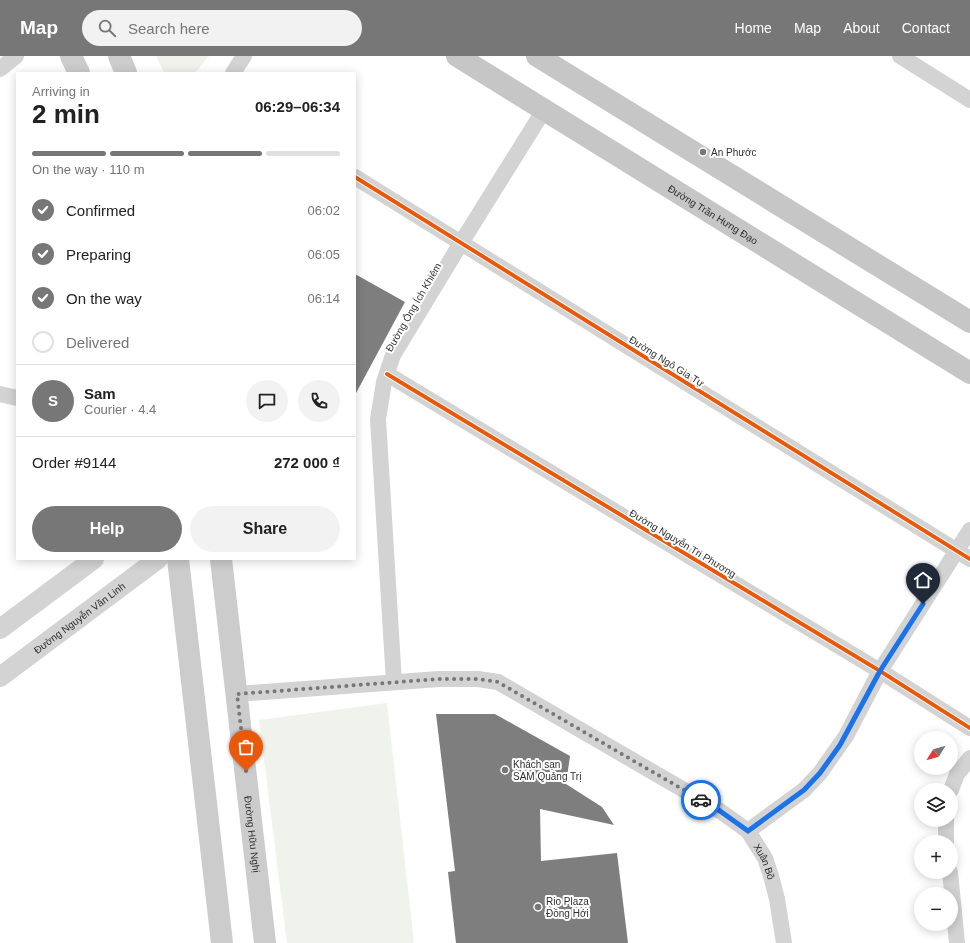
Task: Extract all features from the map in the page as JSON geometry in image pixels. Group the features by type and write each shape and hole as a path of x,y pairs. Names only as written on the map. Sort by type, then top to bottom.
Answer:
{"main road":[{"path":"72,56 79,72"},
{"path":"119,56 126,72"},
{"name":"Đường Trần Hưng Đạo","path":"457,56 970,373"},
{"path":"537,56 970,322"},
{"path":"178,560 222,943"},
{"name":"Đường Hữu Nghị","path":"221,560 265,943"}],"street":[{"path":"0,69 16,56"},
{"path":"234,72 244,56"},
{"path":"900,56 970,100"},
{"name":"Đường Ông Ích Khiêm","path":"394,682 378,419 384,382 393,355 544,110"},
{"name":"Đường Ngô Gia Tự","path":"356,178 964,555"},
{"name":"Đường Nguyễn Tri Phương","path":"387,374 880,671 970,728"},
{"path":"0,394 16,398"},
{"path":"748,831 804,790 820,773 846,736 880,671 964,555 970,530"},
{"path":"0,629 93,560"},
{"name":"Đường Nguyễn Văn Linh","path":"0,677 157,560"},
{"name":"Xuân Bồ","path":"237,694 439,679 478,679 498,682 720,811 748,831 765,858 772,876 783,930 784,943"},
{"path":"954,783 957,774 970,758"},
{"path":"951,879 957,943"}],"shaded area":[{"path":"156,56 209,56 196,72 163,71"},
{"path":"387,703 414,943 287,943 259,720"}],"building":[{"path":"356,275 405,302 356,393"},
{"path":"436,714 495,714 570,756 566,784 602,807 614,825 540,809 541,861 617,853 628,943 456,943 448,872 455,871"}],"cycle path":[{"path":"356,178 970,559"},
{"path":"387,374 880,671 970,728"}],"way so far":[{"path":"246,771 237,694 439,679 478,679 498,682 701,800"}],"place":[{"name":"An Phước","path":"703,152"},
{"name":"Khách sạn SAM Quảng Trị","path":"505,770"},
{"name":"Rio Plaza Đồng Hới","path":"538,907"}],"route":[{"path":"701,800 720,811 748,831 804,790 820,773 846,736 880,671 923,604"}]}
